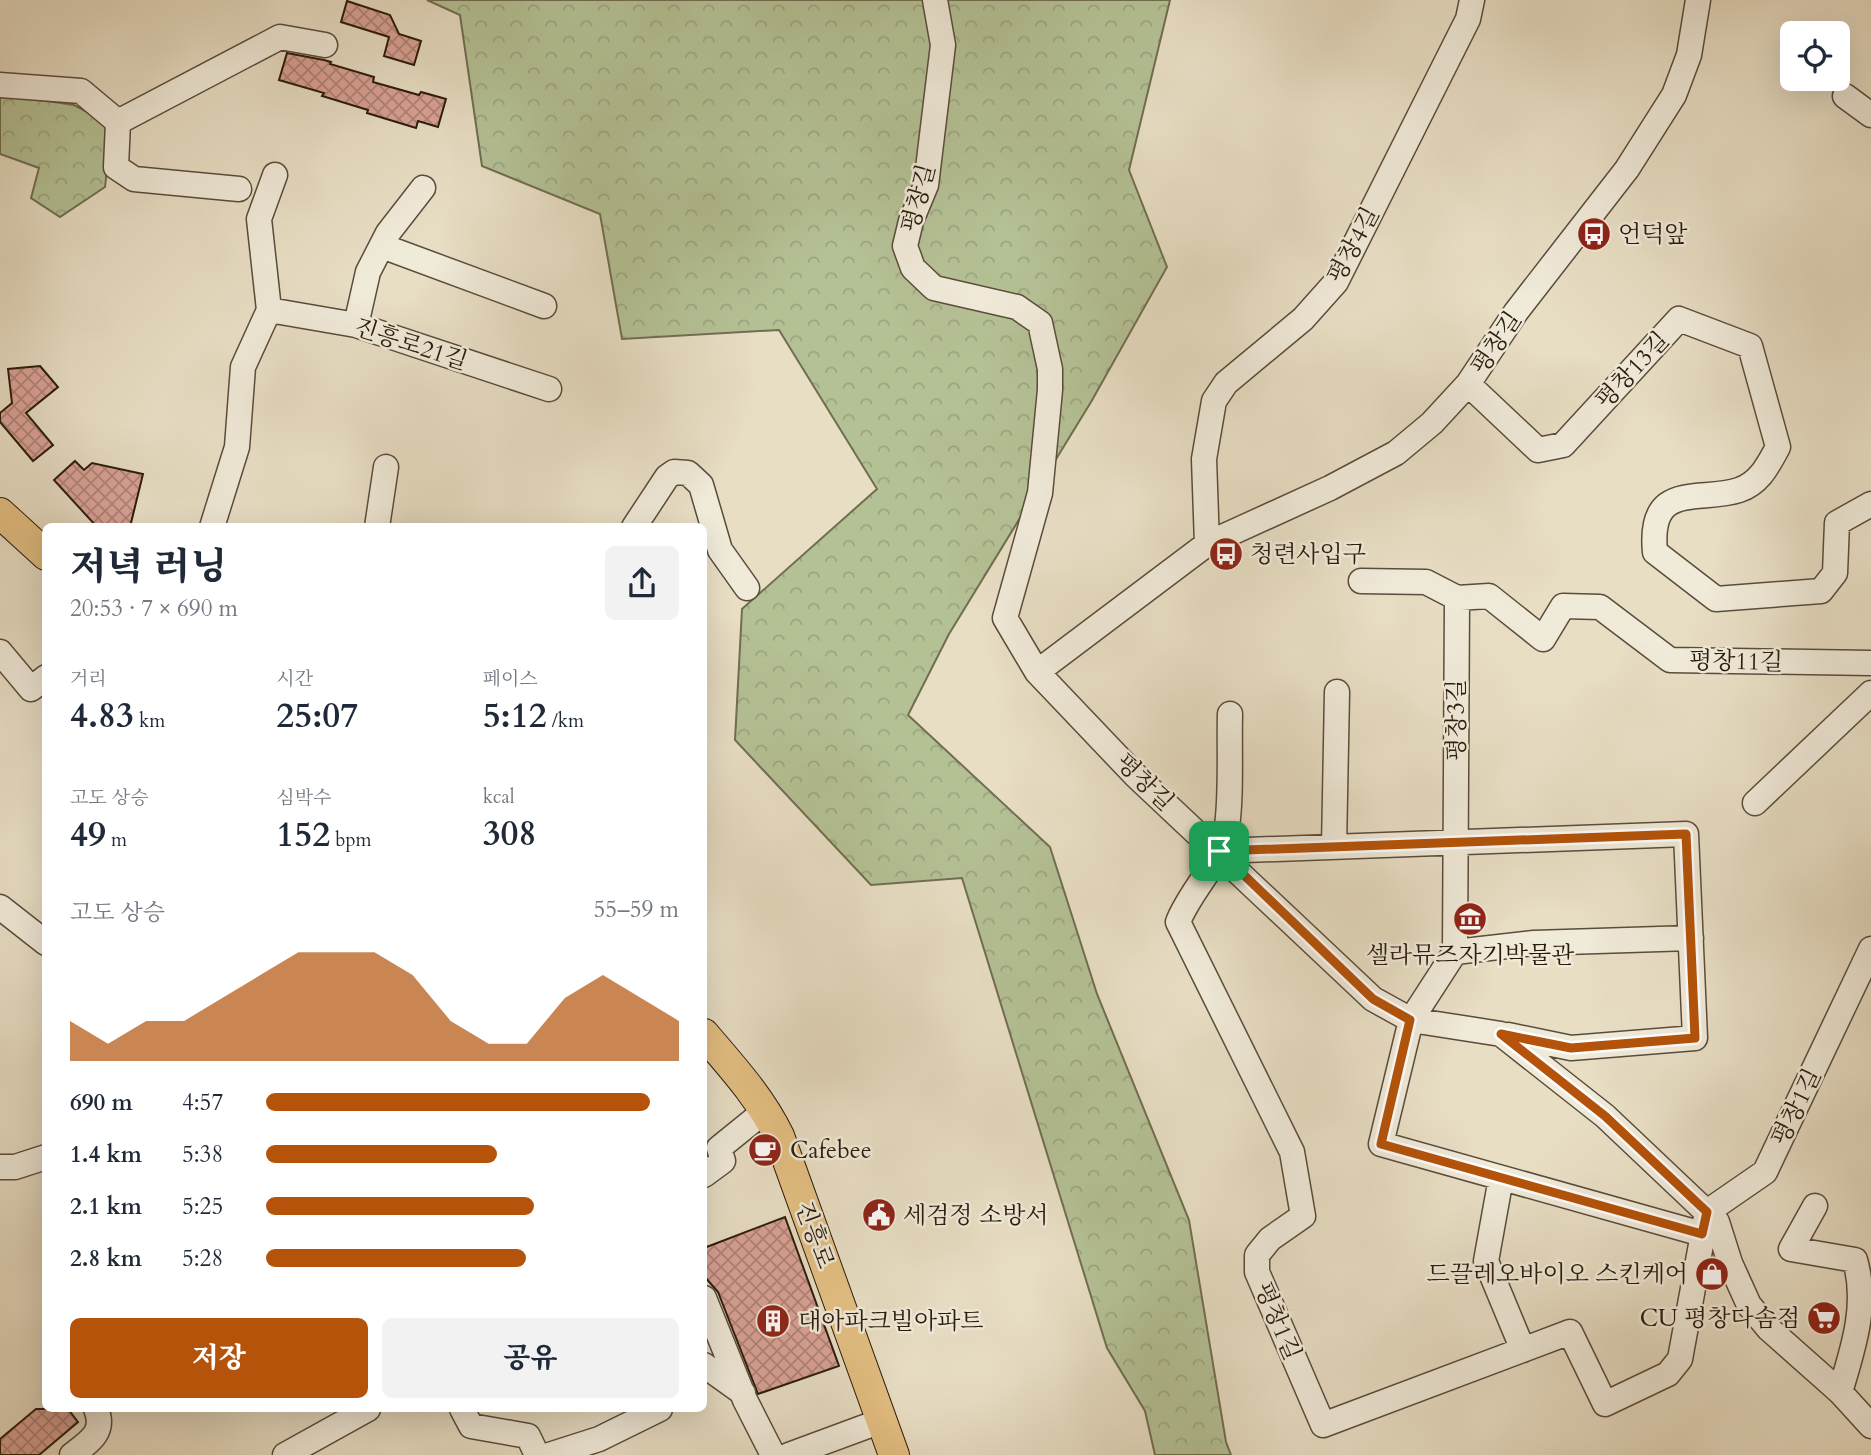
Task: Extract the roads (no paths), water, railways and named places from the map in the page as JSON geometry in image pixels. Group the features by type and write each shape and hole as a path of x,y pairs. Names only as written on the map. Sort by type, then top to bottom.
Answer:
{"main road":[{"path":"3,517 42,551"},
{"name":"진흥로","path":"707,1038 766,1111 779,1136 894,1455"}],"street":[{"name":"평창길","path":"935,0 943,45 926,185 911,221 905,246 913,268 934,288 1017,307 1040,323 1050,369 1040,493 1005,618 1037,672 1136,776 1219,851 1373,999 1410,1020 1501,1034 1605,1116 1704,1223 1717,1222 1730,1263 1749,1304 1769,1329 1840,1392 1871,1426"},
{"name":"평창4길","path":"1207,544 1203,459 1214,401 1226,383 1303,318 1336,282 1468,19 1472,0"},
{"name":"평창길","path":"1037,672 1207,544 1330,488 1396,453 1432,423 1468,384 1516,312 1627,169 1674,95 1689,55 1698,0"},
{"path":"118,122 280,37 325,45"},
{"path":"0,85 81,91 118,122"},
{"path":"1845,96 1871,115"},
{"path":"118,122 116,167 134,179 239,189"},
{"path":"213,523 237,447 243,367 269,310 259,219 275,175"},
{"path":"356,325 368,272 382,246 423,188"},
{"path":"382,246 544,306"},
{"name":"진흥로21길","path":"269,310 356,325 549,389"},
{"name":"평창13길","path":"1468,384 1538,450 1563,444 1679,319 1750,346 1778,447 1763,475 1740,490 1680,496 1665,508 1653,534 1655,552 1716,599 1821,591 1835,573 1837,523 1871,504"},
{"path":"378,523 386,467"},
{"path":"637,523 667,477 674,472 688,473 701,485 720,550 747,588"},
{"name":"평창11길","path":"1361,581 1426,582 1457,598 1489,596 1543,639 1563,606 1600,607 1670,660 1871,663"},
{"name":"평창3길","path":"1455,952 1457,598"},
{"path":"0,652 31,689 42,680"},
{"path":"1335,847 1337,692"},
{"path":"1755,803 1871,693"},
{"path":"1230,714 1226,832 1219,851 1686,834 1695,1038 1571,1048 1501,1034"},
{"name":"평창1길","path":"1219,851 1185,904 1178,922 1292,1152 1303,1216 1270,1239 1257,1255 1257,1272 1323,1425 1570,1332 1605,1404 1668,1374 1680,1359 1704,1223 1765,1172 1871,949"},
{"path":"0,905 42,940"},
{"path":"1690,938 1534,943 1455,952 1410,1020 1381,1144 1501,1178 1704,1223"},
{"path":"707,1173 723,1161 719,1148 766,1111"},
{"path":"0,1167 15,1167 42,1158"},
{"path":"1501,1178 1486,1261 1523,1350"},
{"path":"1815,1206 1791,1249 1855,1261 1866,1288 1857,1336 1840,1392"},
{"path":"707,1305 743,1393 773,1455"},
{"path":"709,1378 743,1393"},
{"path":"72,1455 99,1430 101,1420 97,1412"},
{"path":"285,1455 363,1412"},
{"path":"464,1412 471,1426 528,1436 537,1455"},
{"path":"549,1455 599,1439 654,1412"},
{"path":"789,1455 881,1421"}],"place":[{"name":"언덕앞","path":"1594,234"},
{"name":"청련사입구","path":"1226,554"},
{"name":"셀라뮤즈자기박물관","path":"1470,919"},
{"name":"Cafebee","path":"765,1150"},
{"name":"세검정 소방서","path":"879,1215"},
{"name":"드끌레오바이오 스킨케어","path":"1712,1274"},
{"name":"CU 평창다솜점","path":"1824,1318"},
{"name":"대아파크빌아파트","path":"773,1321"}]}
